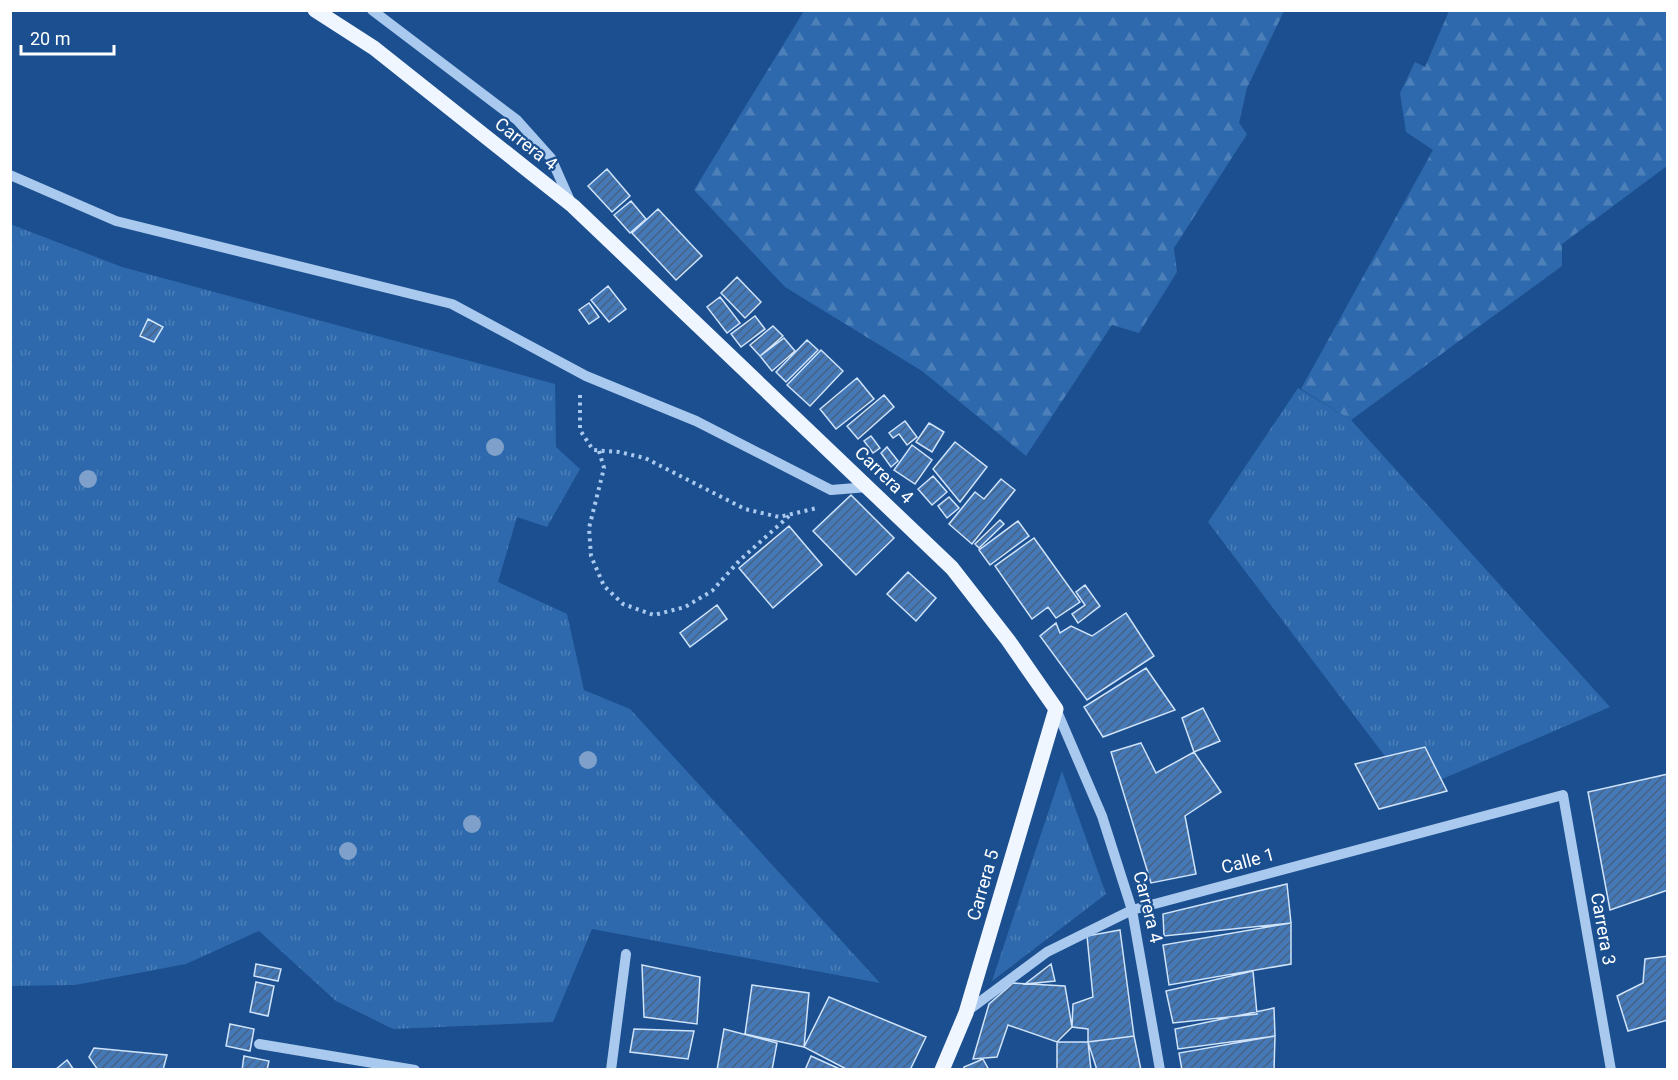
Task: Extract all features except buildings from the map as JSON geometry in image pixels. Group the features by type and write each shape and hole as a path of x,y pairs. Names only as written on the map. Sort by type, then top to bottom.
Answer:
{"main road":[{"name":"Carrera 4","path":"315,10 374,48 573,206 951,568 1008,640 1056,709"},
{"name":"Carrera 5","path":"942,1070 966,1013 1056,709"}],"street":[{"path":"372,10 517,120 551,158 573,206"},
{"path":"10,175 117,221 452,304 586,376 696,421 831,490 868,487"},
{"name":"Carrera 4","path":"1056,709 1102,816 1132,909 1160,1070"},
{"name":"Calle 1","path":"966,1013 1047,952 1132,909 1563,795"},
{"name":"Carrera 3","path":"1563,795 1611,1070"},
{"path":"611,1070 626,954"},
{"path":"259,1044 352,1065 415,1070"}],"path":[{"path":"586,376 580,394 580,430 593,450 619,452 645,458 745,509 779,517 824,505"},
{"path":"599,451 604,468 589,528 591,556 604,586 623,604 654,615 685,607 712,591 739,561 789,515"}],"green space":[{"path":"804,11 1284,11 1247,88 1239,123 1247,134 1174,248 1177,272 1139,333 1112,325 1026,456 922,371 785,287 694,190"},
{"path":"1449,11 1667,11 1667,166 1562,244 1562,266 1351,420 1301,389 1433,150 1406,132 1400,93 1415,62 1425,67"},
{"path":"10,224 122,267 555,384 556,447 580,469 547,527 517,517 498,582 567,614 584,690 630,709 880,983 592,929 553,1022 393,1029 336,1001 259,931 186,964 75,985 11,986"},
{"path":"1298,388 1351,420 1610,707 1412,792 1208,522"},
{"path":"1062,771 1106,894 992,981"}]}
